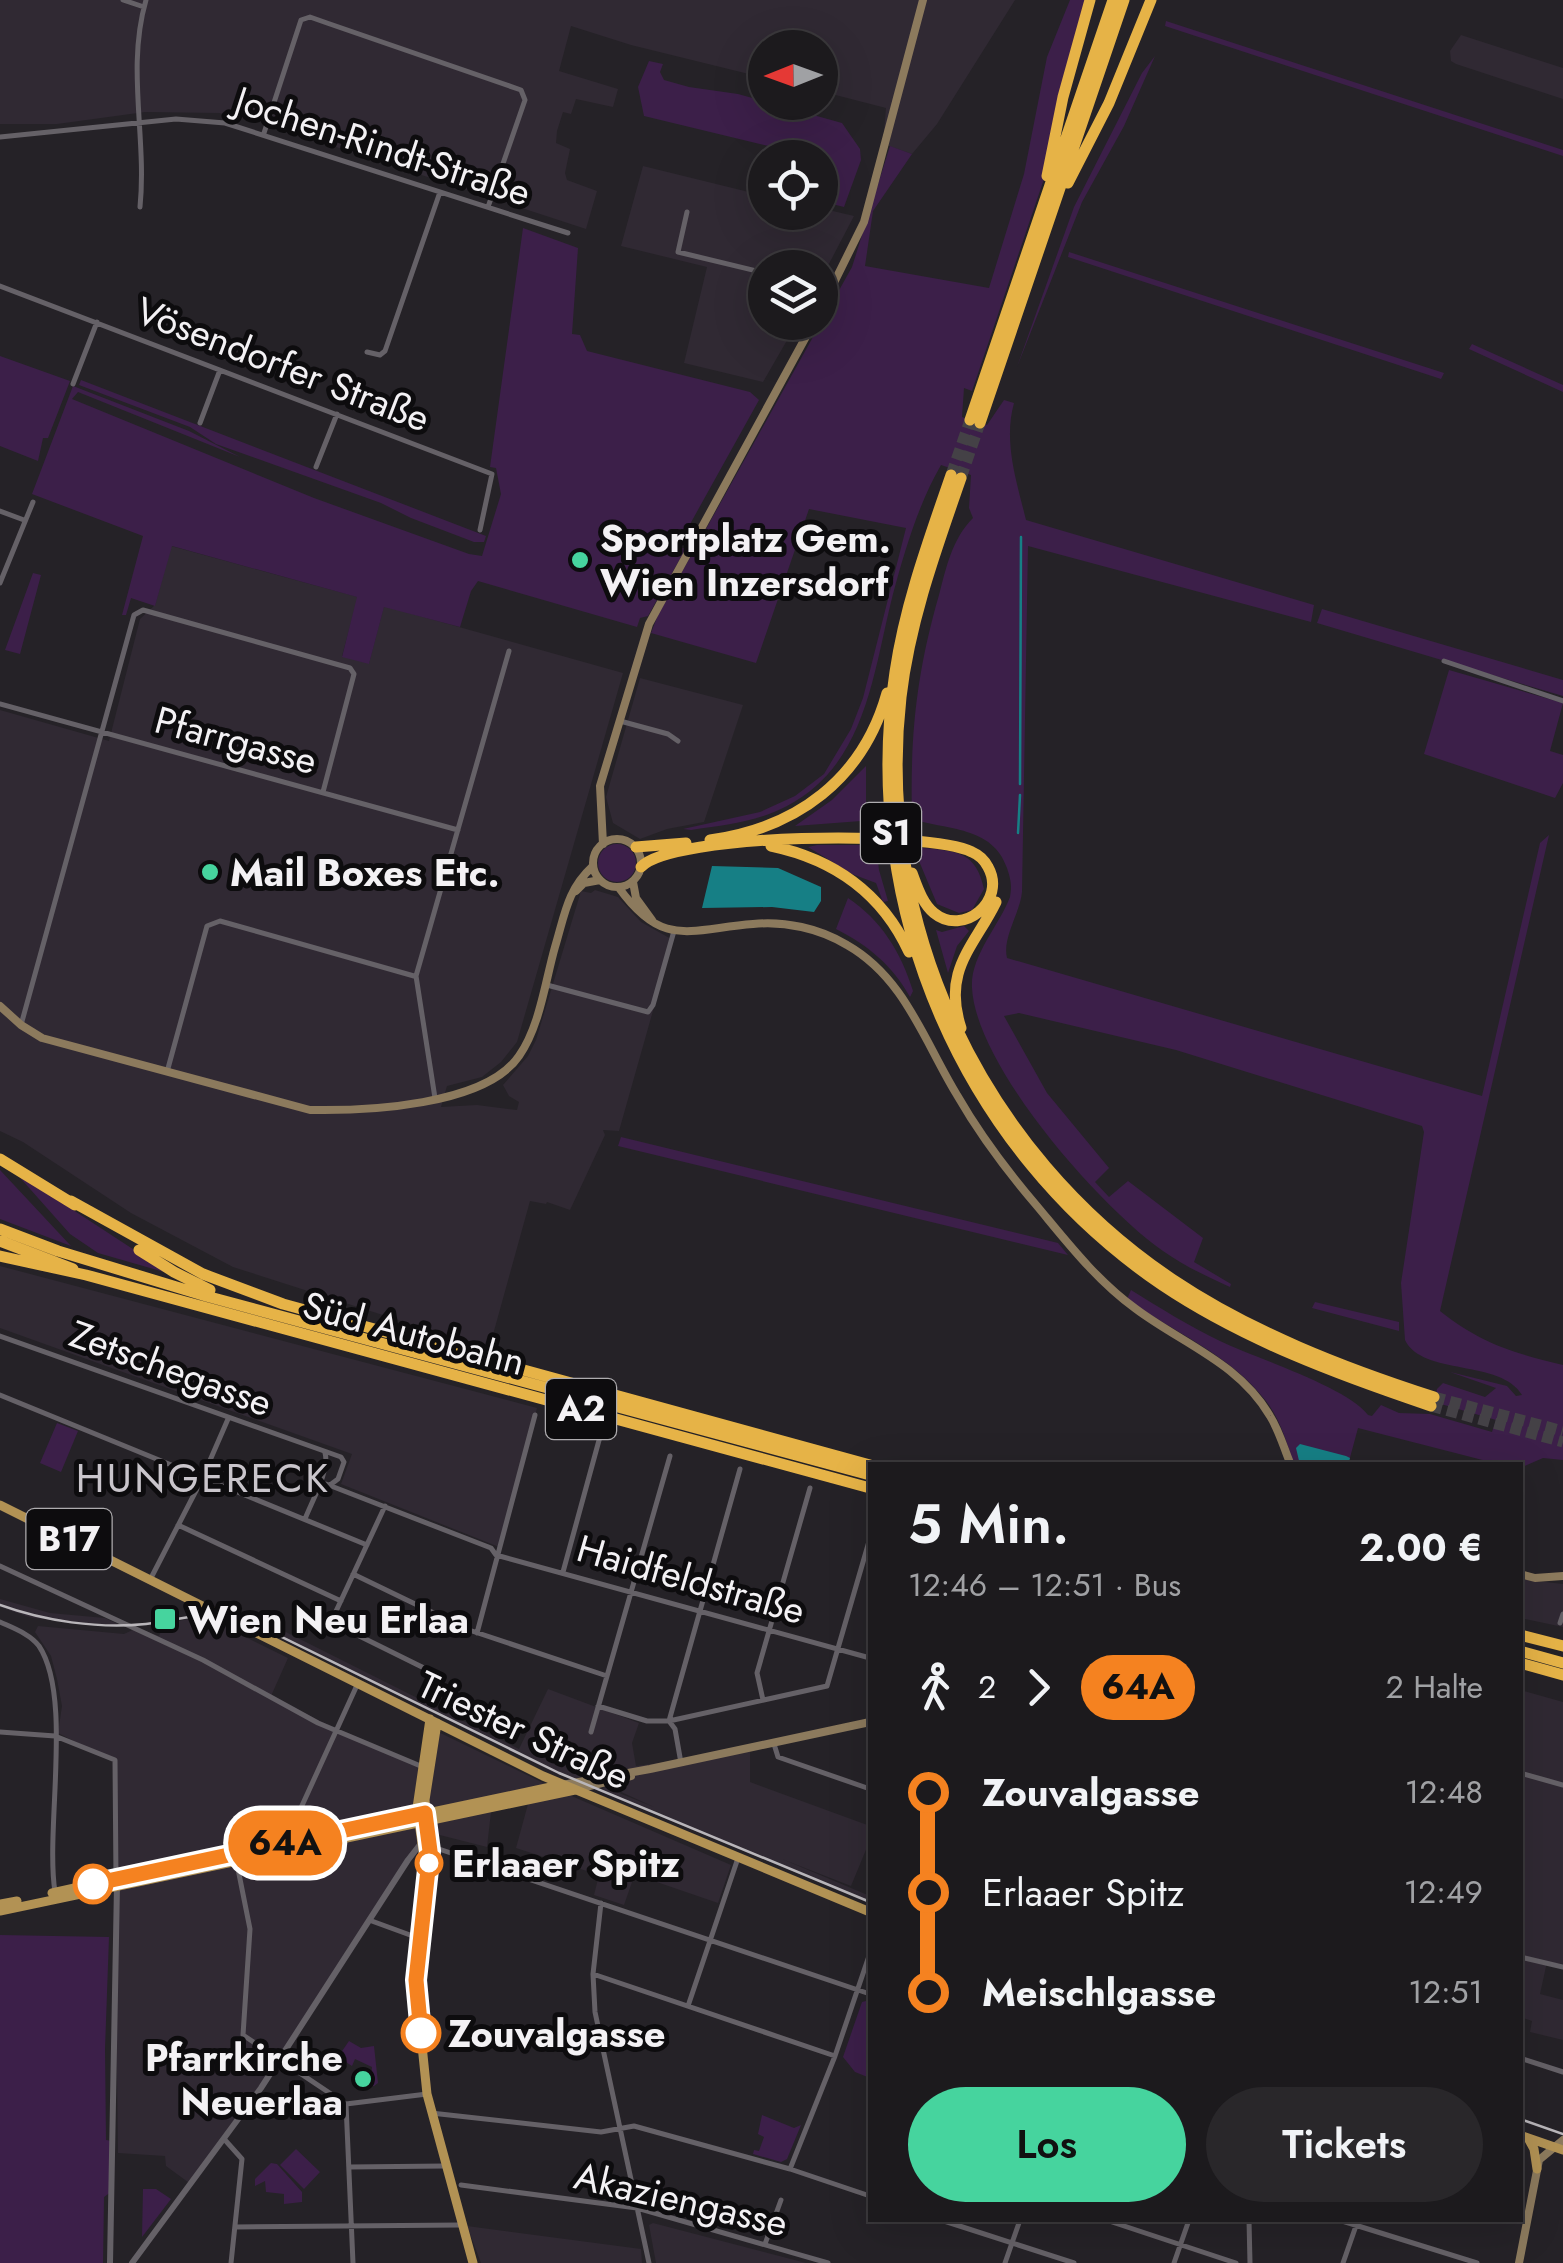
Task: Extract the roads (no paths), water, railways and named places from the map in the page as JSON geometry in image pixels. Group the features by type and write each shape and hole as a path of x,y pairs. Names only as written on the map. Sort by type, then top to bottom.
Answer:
{"highway":[{"path":"1037,224 1063,97 1090,0"},
{"path":"1113,0 975,421 1124,0"},
{"path":"1055,202 1109,103 1151,0"},
{"name":"S1","path":"956,476 918,608 902,696 898,785 910,893 928,961 942,1000 972,1060 1015,1130 1057,1181 1141,1257 1182,1286 1253,1325 1433,1402 1333,1371 1229,1324 1164,1286 1108,1244 1052,1190 996,1120 965,1070 928,993 900,894 890,825 888,739 895,670 909,606 956,476"},
{"path":"719,838 777,824 836,784 865,746 895,670"},
{"path":"642,867 659,855 872,834"},
{"path":"636,847 719,838 872,834 974,845 993,860 999,873 998,899 972,939 957,981 957,1016 972,1060"},
{"path":"902,846 920,892 934,914 956,921 978,914 993,886 987,864 963,849 920,837"},
{"path":"747,844 782,848 817,859 859,885 895,924 928,993"},
{"name":"A2","path":"0,1160 71,1201 174,1272 255,1309"},
{"path":"71,1201 179,1262 268,1299 868,1465"},
{"path":"0,1229 88,1261 255,1309"},
{"path":"0,1241 86,1275"},
{"name":"Süd Autobahn","path":"0,1256 86,1275 868,1487"},
{"name":"Süd Autobahn","path":"255,1309 868,1475"},
{"path":"1523,1636 1563,1646"},
{"path":"1523,1652 1563,1662"},
{"path":"1523,1665 1563,1675"},
{"path":"1536,1668 1563,1683"}],"main road":[{"path":"838,276 864,222 926,1"},
{"path":"603,844 600,786 649,624 804,340"},
{"path":"601,814 616,839 636,847 642,867 633,882 620,888"},
{"path":"0,1006 21,1025 50,1040 310,1110 350,1110 466,1093 510,1068 525,1046 573,886 593,866 597,850 616,839"},
{"path":"593,866 600,880"},
{"path":"570,898 580,886 600,880 620,888 637,912 674,931 792,925 835,938 874,964 901,993 980,1133 1035,1204 1116,1294 1230,1369 1248,1386 1272,1419 1289,1462"},
{"path":"633,882 636,898 655,923"},
{"name":"Triester Straße","path":"0,1505 562,1785 868,1911"},
{"path":"1523,1575 1563,1576"},
{"path":"433,1721 423,1767 426,1883 416,1987 427,2094 472,2263"},
{"path":"422,1817 433,1721"},
{"path":"422,1817 575,1790 682,1762 868,1722"},
{"path":"0,1908 532,1790 650,1770"},
{"path":"532,1790 536,1782 534,1771"},
{"path":"0,1908 55,1892 116,1882"},
{"path":"1524,2137 1558,2148"},
{"path":"1524,2137 1534,2149 1537,2168"},
{"path":"1519,2263 1525,2214 1537,2168 1541,2157 1558,2148 1563,2140"}],"street":[{"path":"124,0 145,4 135,60 143,168 140,207"},
{"path":"264,133 301,20 310,17 326,22 522,90 525,100 488,207"},
{"name":"Jochen-Rindt-Straße","path":"0,137 140,122 201,120 264,133 568,234"},
{"path":"367,352 380,355 385,350 440,192"},
{"path":"688,212 678,252 748,270"},
{"name":"Vösendorfer Straße","path":"0,286 492,474 480,530"},
{"path":"72,384 97,322"},
{"path":"200,424 220,369"},
{"path":"316,467 337,414"},
{"path":"0,583 34,502"},
{"path":"0,511 24,520"},
{"path":"21,1025 134,615 143,610 350,668 354,674 323,792"},
{"path":"436,1098 416,976 508,651"},
{"path":"1444,662 1563,701"},
{"name":"Pfarrgasse","path":"0,704 458,830"},
{"path":"619,720 668,734 678,741"},
{"path":"167,1072 207,926 220,921 416,976"},
{"path":"544,984 646,1012 651,1010 674,931"},
{"name":"Zetschegasse","path":"0,1336 324,1452"},
{"path":"0,1395 367,1545"},
{"path":"477,1633 534,1415"},
{"path":"151,1578 228,1418"},
{"path":"563,1572 602,1432"},
{"path":"305,1518 324,1476 328,1458 324,1452"},
{"path":"324,1452 343,1458 338,1479"},
{"path":"592,1732 670,1456"},
{"path":"682,1762 670,1721 740,1469"},
{"path":"324,1476 328,1484"},
{"path":"316,1492 338,1479"},
{"path":"338,1479 347,1491"},
{"name":"Haidfeldstraße","path":"328,1484 491,1548 496,1555 868,1657"},
{"path":"763,1700 757,1673 810,1488"},
{"path":"385,1506 331,1622 422,1668"},
{"path":"178,1524 341,1601"},
{"path":"598,1706 647,1721 670,1721 826,1686 868,1545"},
{"path":"0,1566 204,1660 298,1713 423,1767"},
{"path":"354,1574 477,1633 607,1676"},
{"path":"1560,1623 1563,1614"},
{"path":"0,1622 30,1637 40,1647 56,1700 55,1892"},
{"path":"291,1845 289,1834 358,1684"},
{"path":"0,1732 55,1736 115,1760 110,2263"},
{"path":"774,1744 778,1757 868,1788"},
{"path":"1523,1774 1563,1786"},
{"path":"132,2263 224,2140 369,1920 426,1844 868,1993"},
{"path":"236,1856 250,1929 243,2035 346,2104 427,2094"},
{"path":"688,2006 738,1858"},
{"path":"601,1903 593,1974 595,2012 649,2263"},
{"path":"369,1920 421,1939"},
{"path":"1523,1958 1563,1967"},
{"path":"790,2169 868,1959"},
{"path":"593,1974 835,2056"},
{"path":"1523,2059 1563,2072"},
{"path":"346,2104 353,2263"},
{"path":"431,2113 601,2132 634,2126 790,2169 868,2195"},
{"path":"224,2140 240,2152 242,2159 230,2263"},
{"path":"350,2167 445,2166"},
{"name":"Akaziengasse","path":"462,2185 638,2208 828,2263"},
{"path":"765,2244 781,2200"},
{"path":"947,2222 1074,2263"},
{"path":"1005,2263 1019,2222"},
{"path":"1112,2222 1236,2263"},
{"path":"1174,2263 1188,2222"},
{"path":"1249,2222 1250,2263"},
{"path":"1343,2263 1357,2223 1478,2263"},
{"path":"234,2227 460,2224"}],"water":[{"path":"712,866 778,868 821,887 821,901 814,912 772,907 702,908"},
{"path":"1300,1444 1350,1458 1349,1462 1299,1462 1296,1448"}],"waterway":[{"path":"1020,784 1021,537"},
{"path":"1018,833 1020,795"}],"tunnel":[{"path":"951,475 970,420"},
{"path":"961,478 980,423"},
{"path":"1434,1397 1563,1431"},
{"path":"1431,1406 1563,1442"}],"tram line":[{"path":"0,1605 90,1624 146,1624 208,1615 245,1619 559,1773 868,1901"},
{"path":"1523,2120 1563,2134"}],"place":[{"name":"Sportplatz Gem. Wien Inzersdorf","path":"580,560"},
{"name":"Mail Boxes Etc.","path":"210,872"},
{"name":"Wien Neu Erlaa","path":"165,1619"},
{"name":"Erlaaer Spitz","path":"429,1863"},
{"name":"Zouvalgasse","path":"421,2033"},
{"name":"Pfarrkirche Neuerlaa","path":"363,2079"}],"district":[{"name":"HUNGERECK","path":"203,1478"}]}
